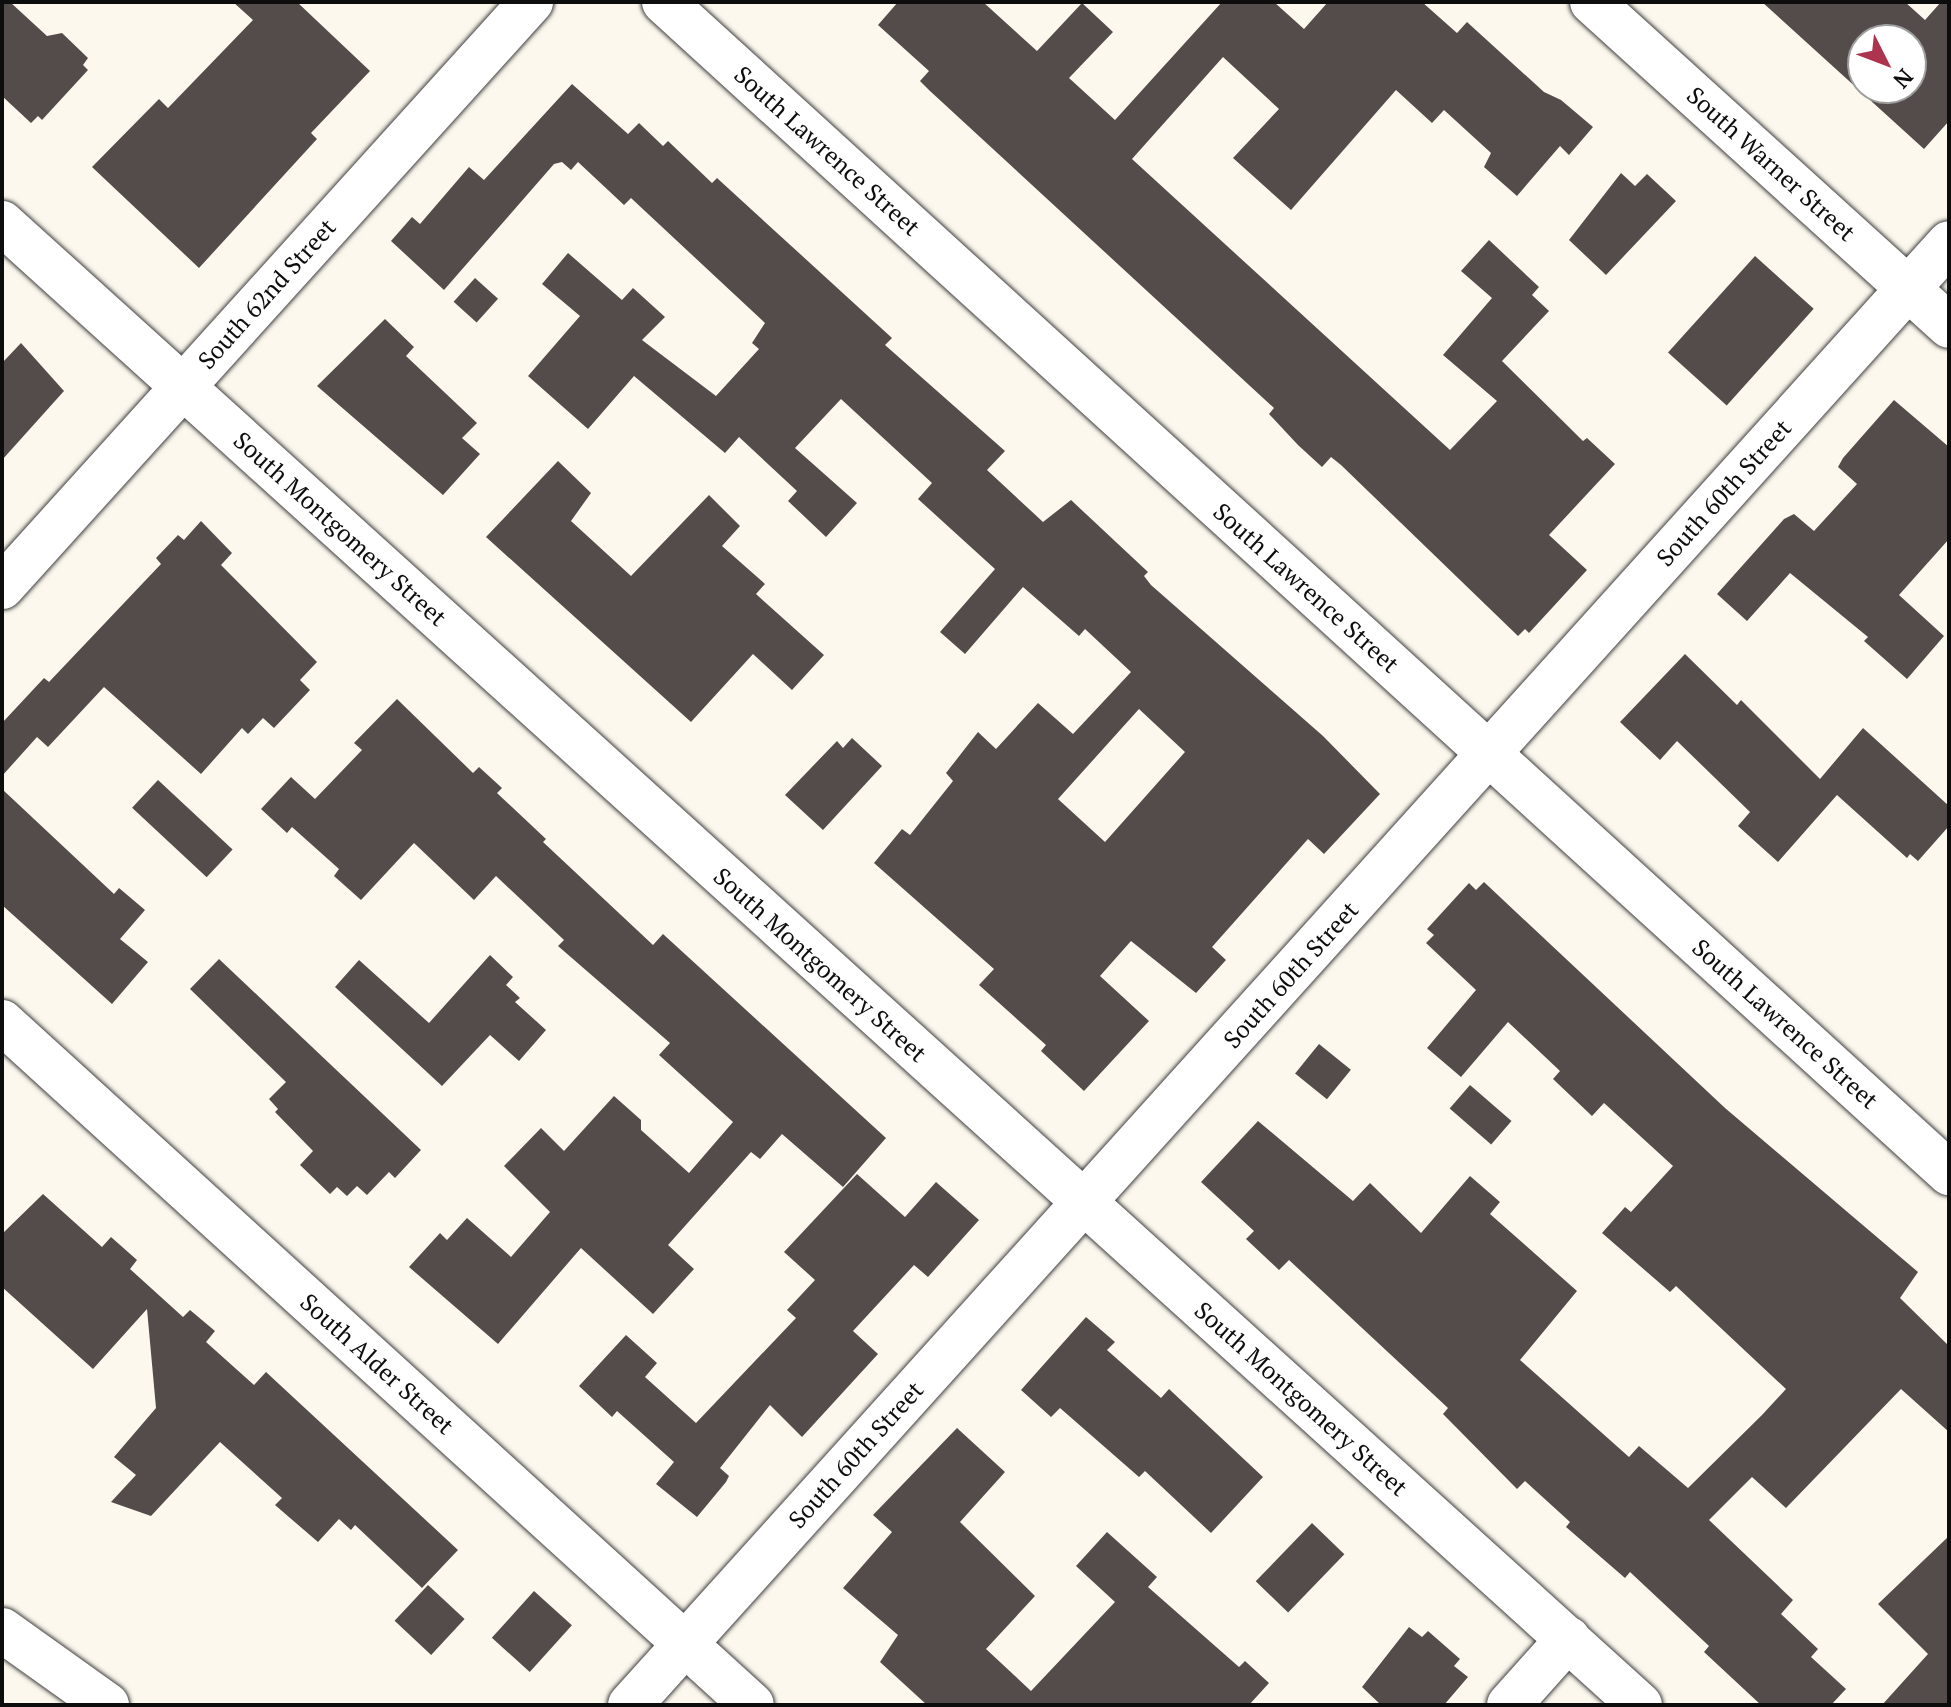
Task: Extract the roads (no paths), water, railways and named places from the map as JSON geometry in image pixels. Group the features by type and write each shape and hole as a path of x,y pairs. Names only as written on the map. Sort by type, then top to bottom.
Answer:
{"street":[{"name":"South 62nd Street","path":"2,587 531,2"},
{"name":"South Lawrence Street","path":"664,2 1949,1173"},
{"name":"South Warner Street","path":"1592,2 1949,326"},
{"name":"South Montgomery Street","path":"2,223 1640,1705"},
{"name":"South 60th Street","path":"630,1705 1949,243"},
{"name":"South Alder Street","path":"2,1022 752,1705"},
{"path":"2,1630 107,1705"},
{"path":"1509,1705 1568,1639"}]}
